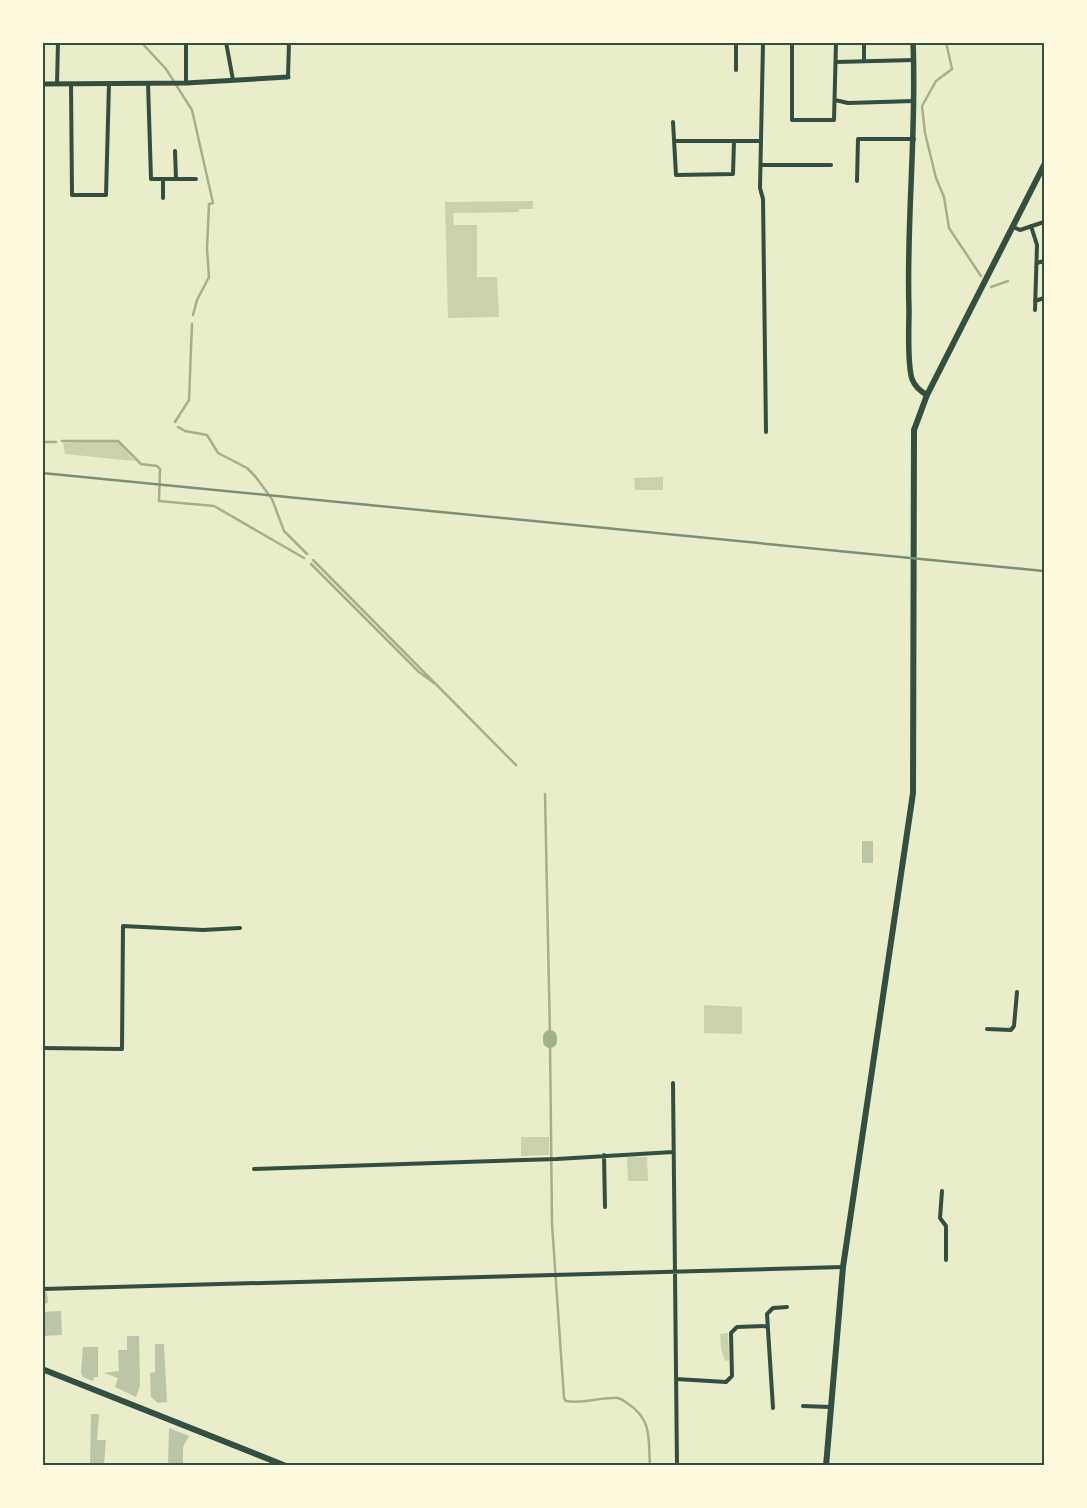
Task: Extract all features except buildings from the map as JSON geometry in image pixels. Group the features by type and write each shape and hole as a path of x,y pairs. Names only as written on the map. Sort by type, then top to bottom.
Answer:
{"main road":[{"path":"913,42 914,139 908,247 911,376 919,390 927,395"},
{"path":"826,1466 843,1267 913,793 912,442 916,422 927,395 1044,165"},
{"path":"42,1369 286,1466"}],"street":[{"path":"57,84 58,42"},
{"path":"186,42 186,83"},
{"path":"226,42 233,80"},
{"path":"42,84 186,83 288,77 289,42"},
{"path":"736,42 736,70"},
{"path":"864,42 864,61"},
{"path":"766,432 761,165 763,43 836,43 834,120 792,120 792,44"},
{"path":"836,62 914,60"},
{"path":"71,84 72,195 106,195 109,83"},
{"path":"148,83 151,179 196,179"},
{"path":"835,100 848,103 914,101"},
{"path":"673,122 676,175 733,174 734,141"},
{"path":"857,181 858,139 914,139"},
{"path":"674,141 761,141"},
{"path":"175,151 176,179"},
{"path":"761,165 831,165"},
{"path":"163,179 163,198"},
{"path":"1013,227 1020,230 1044,222"},
{"path":"1031,226 1037,245 1034,310"},
{"path":"1037,263 1044,261"},
{"path":"1035,301 1044,298"},
{"path":"42,1048 122,1049 123,926 204,930 240,928"},
{"path":"987,1029 1011,1030 1014,1026 1017,992"},
{"path":"673,1083 677,1466"},
{"path":"254,1169 552,1159 673,1152"},
{"path":"604,1155 606,1207"},
{"path":"942,1191 940,1218 946,1226 946,1260"},
{"path":"42,1289 843,1267"},
{"path":"773,1408 767,1314 773,1308 788,1307"},
{"path":"676,1379 726,1382 732,1376 731,1333 737,1327 767,1326"},
{"path":"804,1406 830,1407"}],"green space":[{"path":"533,201 533,209 519,209 519,212 453,213 454,225 477,225 477,277 497,277 499,317 448,318 445,202"},
{"path":"95,440 117,442 135,461 65,454 63,443"},
{"path":"663,477 663,490 635,490 634,478"},
{"path":"704,1005 742,1007 742,1034 704,1033"},
{"path":"521,1137 549,1137 549,1155 521,1156"},
{"path":"627,1157 647,1157 648,1181 628,1181"},
{"path":"728,1333 729,1360 725,1361 721,1348 720,1334"}],"waterway":[{"path":"141,42 166,69 192,110 213,203 209,204 207,248 209,277 197,300 193,315"},
{"path":"946,42 952,69 936,81 922,106 925,133 936,178 944,197 949,228 981,276"},
{"path":"991,287 1008,281"},
{"path":"175,422 189,400 192,324"},
{"path":"178,427 185,431 207,435 218,453 247,468 272,499 284,531 307,554"},
{"path":"62,441 118,441 141,464 157,466 160,469 159,501 214,506 304,558"},
{"path":"42,442 56,442"},
{"path":"313,560 516,765"},
{"path":"311,564 419,672 434,683"},
{"path":"545,794 550,1037"},
{"path":"550,1041 552,1224 564,1398 566,1401 579,1402 617,1398 635,1409 648,1430 650,1466"}],"railway":[{"path":"42,473 1044,571"}]}
